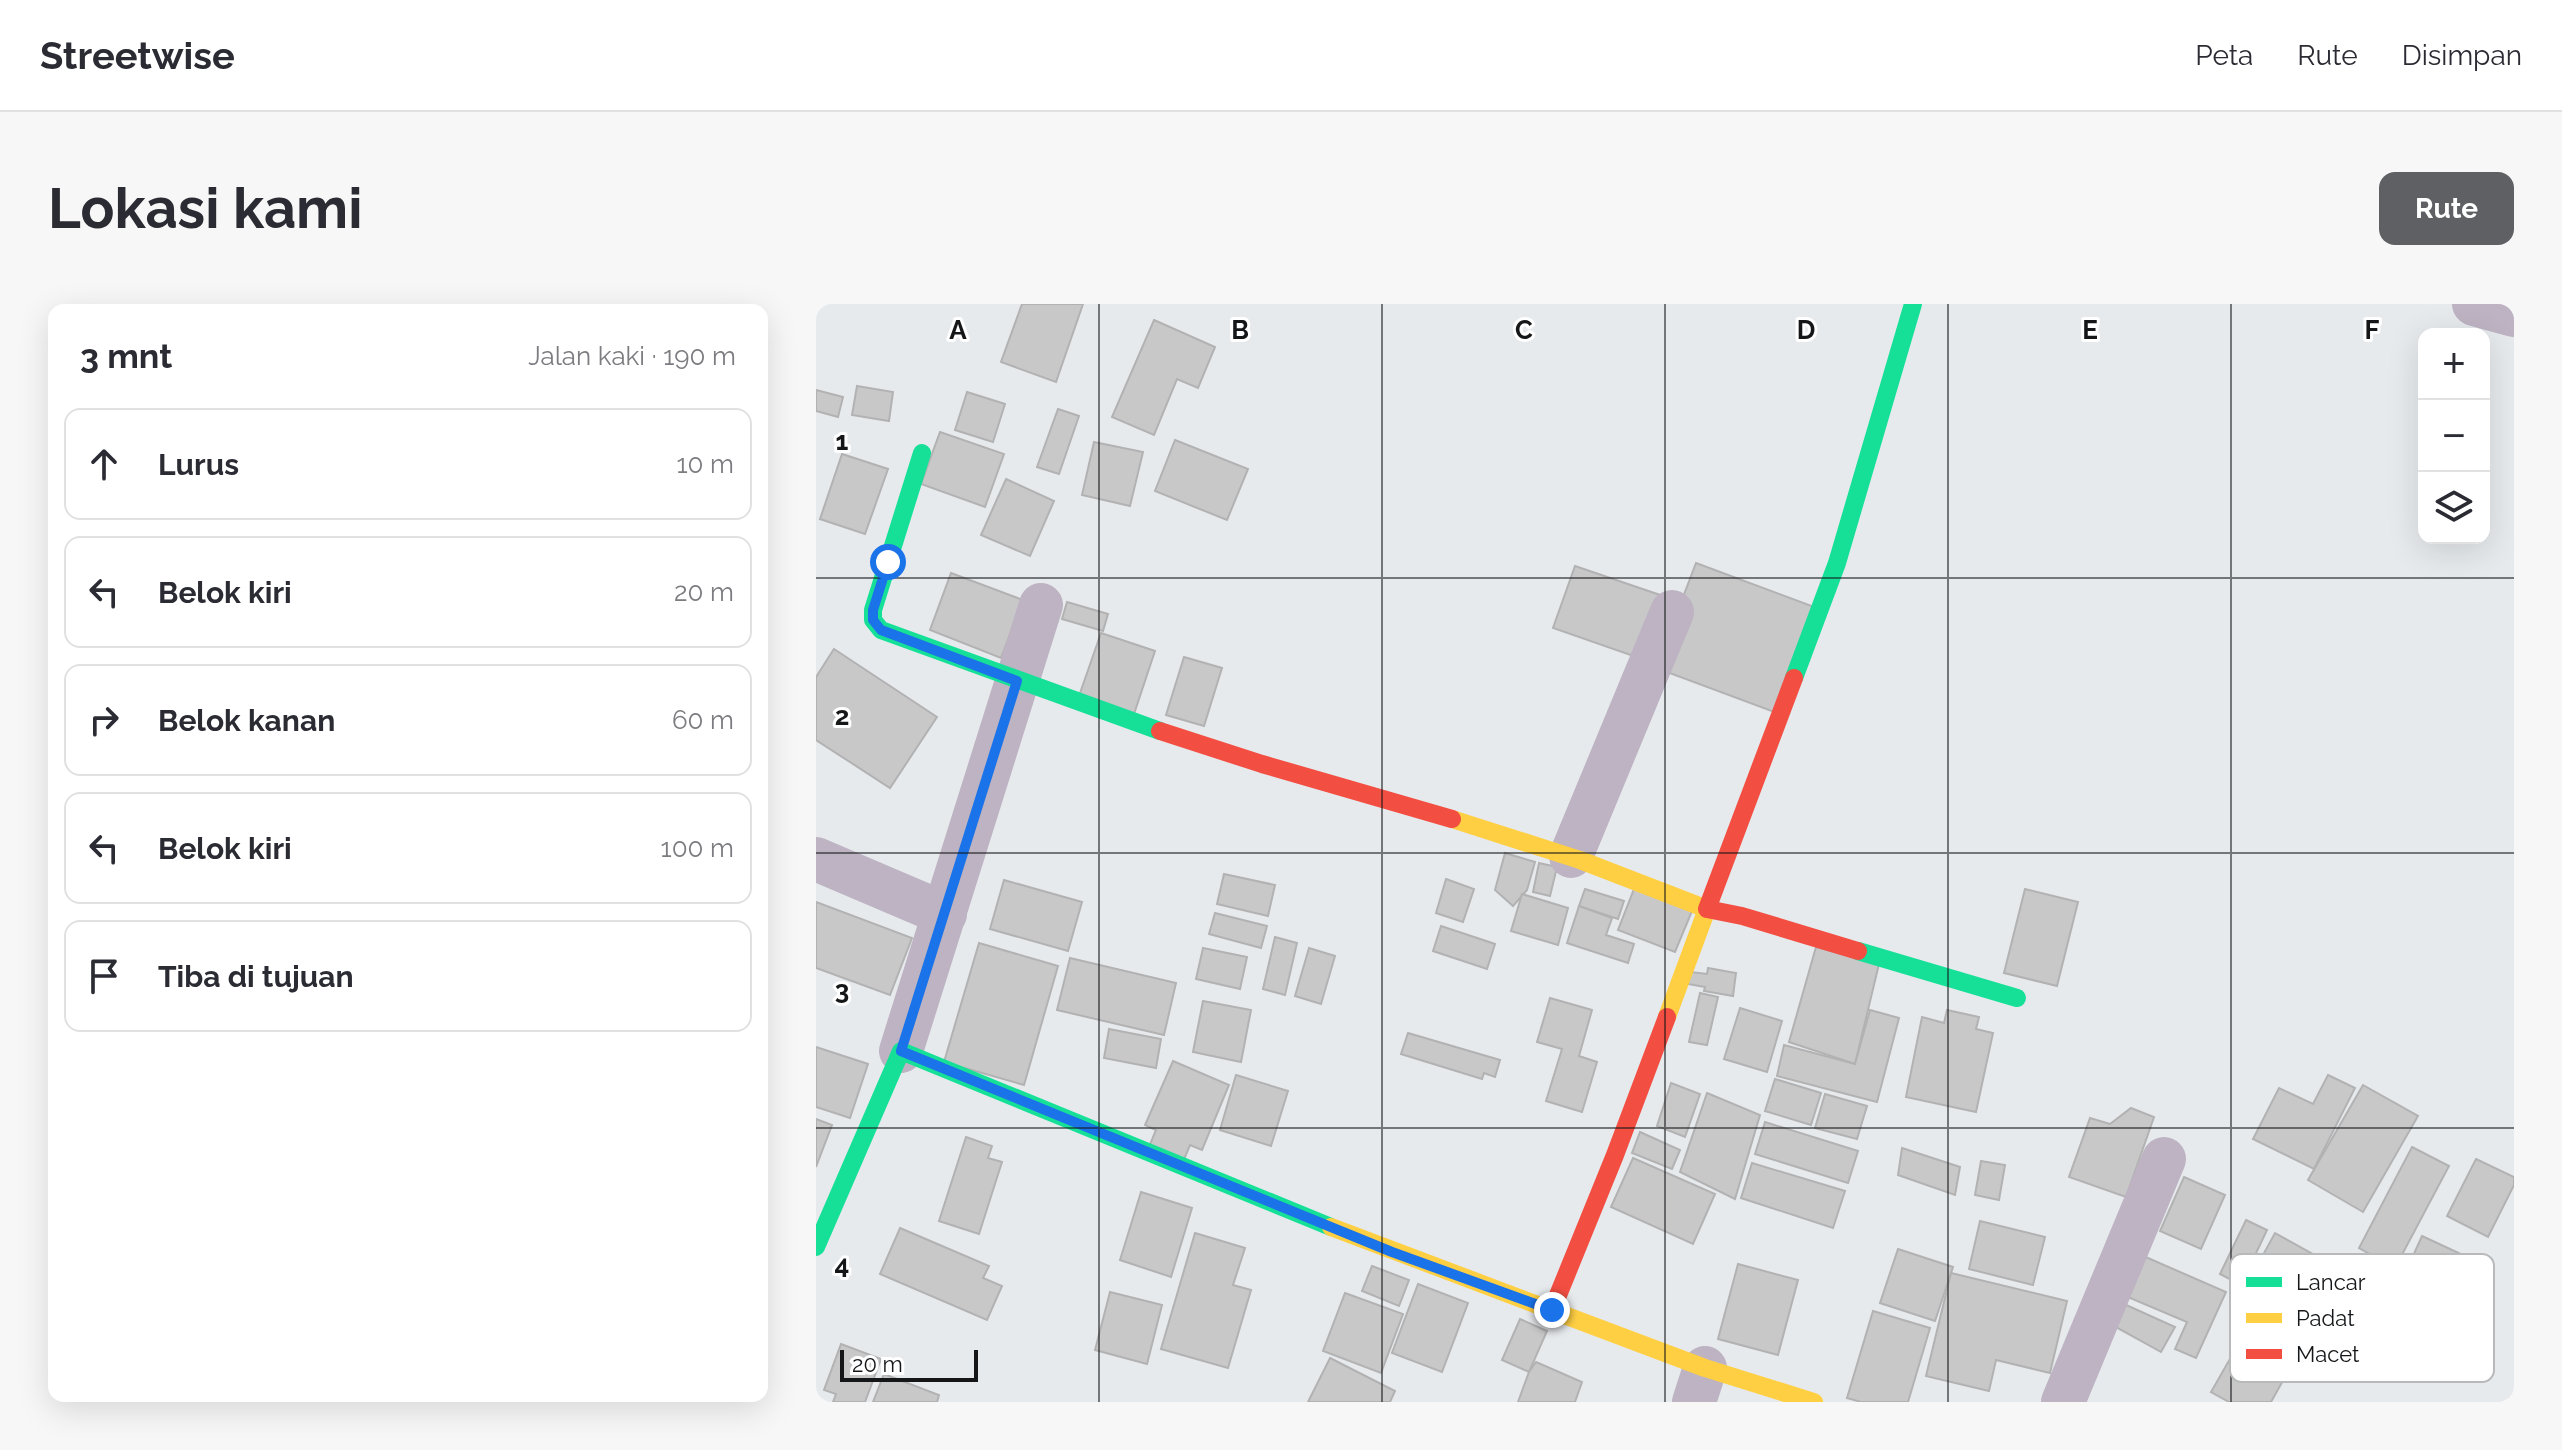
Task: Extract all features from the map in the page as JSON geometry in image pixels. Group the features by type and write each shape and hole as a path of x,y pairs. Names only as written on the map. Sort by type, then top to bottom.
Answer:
{"street":[{"path":"1552,1310 1615,1155 1837,563 1913,304"},
{"path":"2474,304 2514,315"},
{"path":"922,453 873,610 873,620 881,630 1237,757 1571,856 1707,909 1742,916 2017,998"},
{"path":"816,1247 901,1051 1041,605"},
{"path":"1571,856 1672,612"},
{"path":"816,859 945,914"},
{"path":"901,1051 1392,1252 1552,1310 1699,1385 1814,1402"},
{"path":"2063,1402 2164,1159"}],"building":[{"path":"1022,304 1083,304 1056,382 1001,362"},
{"path":"1154,320 1215,347 1198,388 1177,379 1154,435 1112,417"},
{"path":"857,386 893,392 889,421 852,415"},
{"path":"816,390 843,397 838,417 816,411"},
{"path":"967,392 1005,404 993,442 955,430"},
{"path":"1058,409 1079,416 1059,474 1037,467"},
{"path":"940,432 1004,454 985,507 921,484"},
{"path":"1175,440 1248,469 1227,520 1155,491"},
{"path":"1094,442 1143,452 1130,506 1082,495"},
{"path":"842,454 888,469 865,534 820,519"},
{"path":"1006,479 1054,501 1030,556 981,535"},
{"path":"1696,563 1817,608 1777,713 1656,668"},
{"path":"1575,566 1663,596 1642,659 1553,628"},
{"path":"951,573 1023,600 1001,658 930,630"},
{"path":"1067,602 1108,614 1103,631 1062,619"},
{"path":"1101,633 1155,651 1134,714 1079,696"},
{"path":"834,649 937,717 890,788 816,740 816,677"},
{"path":"1184,657 1222,668 1204,726 1166,715"},
{"path":"1505,853 1535,862 1527,890 1513,906 1495,890"},
{"path":"1539,863 1557,867 1550,896 1533,892"},
{"path":"1224,874 1275,885 1268,916 1217,904"},
{"path":"1446,879 1474,889 1463,922 1436,913"},
{"path":"1004,880 1082,902 1068,951 990,929"},
{"path":"1585,889 1624,901 1618,919 1579,906"},
{"path":"1634,889 1692,911 1675,952 1618,930"},
{"path":"2025,889 2078,902 2057,986 2004,973"},
{"path":"1522,894 1568,908 1558,945 1511,931"},
{"path":"816,902 912,938 890,995 816,968"},
{"path":"1579,906 1612,918 1606,935 1634,944 1628,963 1567,943"},
{"path":"1215,913 1267,926 1261,948 1209,934"},
{"path":"1441,926 1495,944 1487,969 1433,951"},
{"path":"1275,937 1297,943 1285,995 1263,989"},
{"path":"979,943 1058,966 1024,1085 944,1062"},
{"path":"1816,947 1879,964 1855,1064 1789,1042"},
{"path":"1203,948 1247,957 1240,989 1196,979"},
{"path":"1309,948 1335,956 1321,1004 1295,996"},
{"path":"1070,958 1176,983 1164,1035 1057,1010"},
{"path":"1708,968 1736,973 1733,996 1704,991 1705,987 1688,984 1691,972 1707,974"},
{"path":"1700,993 1718,997 1707,1045 1689,1042"},
{"path":"1550,998 1592,1010 1579,1056 1597,1062 1582,1112 1546,1101 1562,1049 1537,1042"},
{"path":"1203,1001 1251,1010 1241,1062 1193,1052"},
{"path":"1740,1008 1782,1021 1767,1072 1724,1059"},
{"path":"1870,1010 1899,1018 1877,1102 1777,1076 1784,1045 1855,1064"},
{"path":"1947,1010 1979,1017 1976,1029 1993,1033 1976,1112 1906,1097 1922,1017 1944,1023"},
{"path":"1109,1029 1161,1039 1156,1068 1104,1058"},
{"path":"1408,1033 1500,1060 1495,1077 1484,1073 1482,1079 1401,1054"},
{"path":"816,1047 868,1064 850,1118 816,1107"},
{"path":"1173,1061 1229,1085 1202,1150 1190,1145 1183,1162 1149,1147 1156,1130 1145,1125"},
{"path":"1236,1075 1288,1091 1271,1146 1220,1130"},
{"path":"2328,1075 2355,1088 2314,1169 2253,1139 2279,1088 2313,1104"},
{"path":"1775,1079 1821,1093 1811,1125 1765,1111"},
{"path":"1671,1083 1700,1094 1685,1137 1657,1126"},
{"path":"2363,1085 2418,1116 2363,1212 2308,1180"},
{"path":"1707,1093 1760,1115 1735,1199 1680,1172"},
{"path":"1825,1094 1867,1106 1857,1139 1815,1128"},
{"path":"2131,1108 2154,1117 2126,1197 2069,1177 2090,1118 2110,1124"},
{"path":"816,1119 832,1125 816,1167"},
{"path":"1765,1122 1858,1151 1848,1183 1755,1154"},
{"path":"1640,1132 1680,1150 1672,1169 1632,1153"},
{"path":"966,1137 992,1146 988,1158 1002,1162 979,1234 939,1221"},
{"path":"2412,1147 2449,1166 2402,1254 2370,1254 2359,1248"},
{"path":"1902,1148 1960,1167 1955,1195 1898,1175"},
{"path":"1633,1158 1715,1194 1693,1244 1611,1207"},
{"path":"2476,1159 2514,1177 2514,1185 2488,1237 2447,1216"},
{"path":"1981,1161 2005,1165 1999,1200 1975,1195"},
{"path":"1752,1163 1845,1191 1833,1228 1741,1198"},
{"path":"2184,1177 2225,1195 2201,1249 2160,1231"},
{"path":"1141,1192 1192,1208 1171,1277 1120,1260"},
{"path":"2246,1220 2267,1230 2256,1254 2230,1254 2230,1279 2220,1274"},
{"path":"1980,1221 2045,1237 2033,1285 1969,1269"},
{"path":"900,1228 989,1266 983,1278 1002,1286 987,1320 880,1274"},
{"path":"1195,1233 1245,1248 1233,1285 1251,1290 1228,1368 1161,1349"},
{"path":"2275,1233 2313,1254 2264,1254"},
{"path":"2422,1236 2461,1254 2414,1254"},
{"path":"1898,1249 1953,1267 1935,1321 1880,1303"},
{"path":"2141,1255 2226,1292 2196,1358 2175,1349 2187,1322 2123,1295"},
{"path":"1738,1264 1798,1280 1778,1355 1718,1339"},
{"path":"1372,1266 1409,1280 1399,1306 1362,1291"},
{"path":"1951,1273 2067,1301 2050,1373 1996,1360 1989,1391 1926,1376"},
{"path":"1418,1284 1468,1303 1442,1372 1392,1353"},
{"path":"1110,1292 1162,1305 1147,1364 1095,1350"},
{"path":"1345,1293 1403,1314 1381,1373 1323,1351"},
{"path":"2124,1304 2175,1327 2161,1352 2114,1326"},
{"path":"1873,1311 1930,1328 1908,1402 1861,1402 1847,1398"},
{"path":"1520,1319 1547,1331 1529,1372 1502,1360"},
{"path":"841,1344 881,1359 865,1402 833,1402 836,1394 824,1390"},
{"path":"1330,1358 1395,1391 1390,1402 1308,1402"},
{"path":"2230,1359 2230,1382 2282,1382 2271,1402 2229,1402 2211,1392"},
{"path":"1536,1362 1582,1382 1575,1402 1518,1402"},
{"path":"884,1374 939,1395 937,1402 873,1402"}],"traffic: fast":[{"path":"1794,678 1837,563 1913,304"},
{"path":"922,453 873,610 873,620 881,630 1160,731"},
{"path":"1858,951 2017,998"},
{"path":"816,1247 901,1051 1331,1227"}],"traffic: slow":[{"path":"1452,819 1580,860 1707,909 1667,1017"},
{"path":"1331,1227 1705,1368 1814,1402"}],"traffic: jam":[{"path":"1794,678 1707,909 1742,916 1858,951"},
{"path":"1160,731 1452,819"},
{"path":"1552,1310 1667,1017"}],"route":[{"path":"888,562 873,610 873,620 881,630 1017,681 901,1051 1392,1252 1552,1310"}]}
